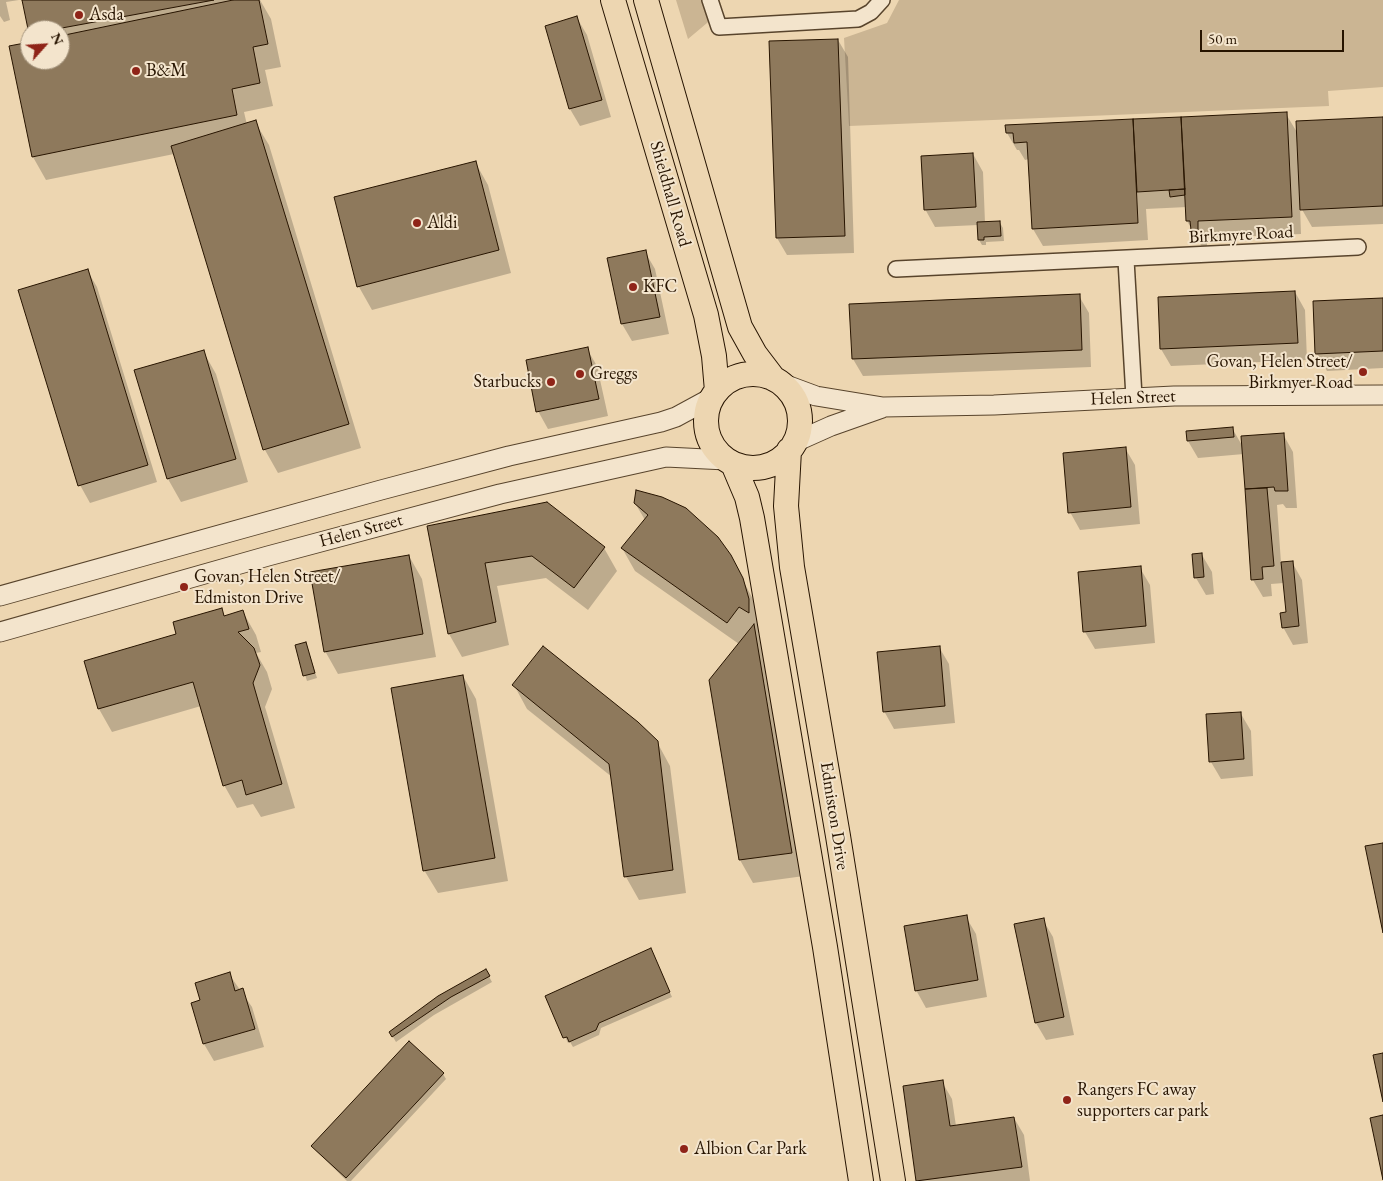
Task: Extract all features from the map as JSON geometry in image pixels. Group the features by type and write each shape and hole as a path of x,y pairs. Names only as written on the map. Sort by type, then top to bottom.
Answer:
{"main road":[{"name":"Shieldhall Road","path":"613,0 706,315 714,356 714,394"},
{"name":"Shieldhall Road","path":"646,0 740,326 750,348 778,381"},
{"path":"628,51 659,42"},
{"path":"753,374 778,381 791,394 800,422 791,447 779,460 765,466 749,468 730,462 710,442 706,426 707,410 714,394 724,383 739,376 753,374"},
{"name":"Edmiston Drive","path":"791,447 786,506 792,568 838,836 892,1181"},
{"name":"Edmiston Drive","path":"730,462 747,497 752,518 807,841 861,1181"}],"street":[{"path":"710,0 719,27 858,19 871,12 882,0"},
{"name":"Birkmyre Road","path":"896,269 1126,260 1358,247"},
{"path":"1126,260 1134,397"},
{"name":"Helen Street","path":"778,381 816,396 883,408 994,405 1134,397 1383,395"},
{"name":"Helen Street","path":"0,596 509,456 661,422 676,417 714,394"},
{"name":"Helen Street","path":"791,447 824,428 883,408"},
{"name":"Helen Street","path":"0,632 500,494 666,457 730,462"}],"shaded area":[{"path":"676,0 706,0 713,18 688,39"},
{"path":"899,0 1383,0 1383,87 1328,91 1329,106 849,126 844,38 887,23"}],"building":[{"name":"Asda","path":"22,0 214,0 70,27 70,20 26,20"},
{"name":"B&M","path":"233,0 259,0 268,44 253,47 260,83 232,89 237,115 32,157 9,46 20,44 20,70 70,70 70,34"},
{"path":"577,16 602,100 569,109 545,26"},
{"path":"838,39 845,236 776,238 769,41"},
{"path":"1287,112 1292,217 1198,221 1198,230 1191,230 1190,221 1186,221 1181,117"},
{"path":"1181,117 1185,189 1137,192 1133,119"},
{"path":"1383,117 1383,206 1300,210 1296,121"},
{"path":"1133,119 1138,223 1032,229 1027,142 1014,143 1013,133 1006,133 1005,125"},
{"path":"256,120 349,424 263,450 171,146"},
{"path":"973,153 976,207 924,210 921,156"},
{"name":"Aldi","path":"476,161 499,250 357,287 334,197"},
{"path":"1185,189 1185,195 1170,197 1169,190"},
{"path":"1000,221 1001,236 984,237 984,240 978,240 977,222"},
{"name":"KFC","path":"646,250 660,317 621,324 607,258"},
{"path":"88,269 148,465 78,486 18,290"},
{"path":"1295,291 1298,343 1160,349 1158,297"},
{"path":"1080,294 1082,350 852,359 849,304"},
{"path":"1383,298 1383,351 1315,354 1313,301"},
{"path":"588,347 599,399 536,412 526,360"},
{"path":"204,350 236,459 167,479 134,370"},
{"path":"1233,427 1234,437 1187,441 1186,431"},
{"path":"1284,433 1288,491 1275,491 1274,487 1245,489 1241,436"},
{"path":"1126,447 1131,507 1068,513 1063,453"},
{"path":"1267,488 1274,566 1262,567 1263,579 1251,580 1245,489"},
{"path":"636,490 662,497 686,508 718,537 731,555 743,578 749,599 749,613 739,607 727,623 621,548 648,515 634,503"},
{"path":"547,502 605,547 574,588 532,556 485,563 496,622 448,634 427,526"},
{"path":"1202,553 1204,577 1194,578 1192,554"},
{"path":"409,555 423,634 324,652 310,572"},
{"path":"1293,561 1299,626 1282,628 1280,613 1286,612 1281,562"},
{"path":"1141,566 1146,626 1083,632 1078,572"},
{"path":"222,608 224,616 243,610 249,629 238,632 254,648 260,665 253,683 282,784 246,795 242,780 223,786 193,682 98,709 84,661 176,634 173,622"},
{"path":"754,624 792,853 739,860 709,680"},
{"path":"306,642 315,673 303,676 295,645"},
{"path":"543,646 638,722 658,741 673,870 624,877 609,764 512,685"},
{"path":"940,646 945,706 883,712 877,652"},
{"path":"463,675 495,858 423,871 391,688"},
{"path":"1241,712 1244,759 1209,762 1206,714"},
{"path":"1383,843 1383,933 1365,846"},
{"path":"967,915 978,980 915,991 904,926"},
{"path":"1044,918 1064,1017 1035,1023 1014,924"},
{"path":"651,948 670,992 599,1023 596,1030 569,1042 567,1037 563,1038 545,996"},
{"path":"486,969 490,976 451,997 392,1037 389,1032 438,996"},
{"path":"230,972 235,991 243,988 255,1029 203,1044 191,1003 200,1000 195,983"},
{"path":"409,1041 444,1073 346,1178 311,1146"},
{"path":"1383,1053 1383,1102 1373,1055"},
{"path":"943,1080 950,1126 1014,1117 1022,1167 916,1181 903,1086"},
{"path":"1383,1115 1383,1180 1370,1118"}],"place":[{"name":"Asda","path":"79,15"},
{"name":"B&M","path":"136,71"},
{"name":"Aldi","path":"417,223"},
{"name":"KFC","path":"633,287"},
{"name":"Govan, Helen Street/ Birkmyer Road","path":"1363,372"},
{"name":"Greggs","path":"580,374"},
{"name":"Starbucks","path":"551,382"},
{"name":"Govan, Helen Street/ Edmiston Drive","path":"184,587"},
{"name":"Rangers FC away supporters car park","path":"1067,1100"},
{"name":"Albion Car Park","path":"684,1149"}]}
